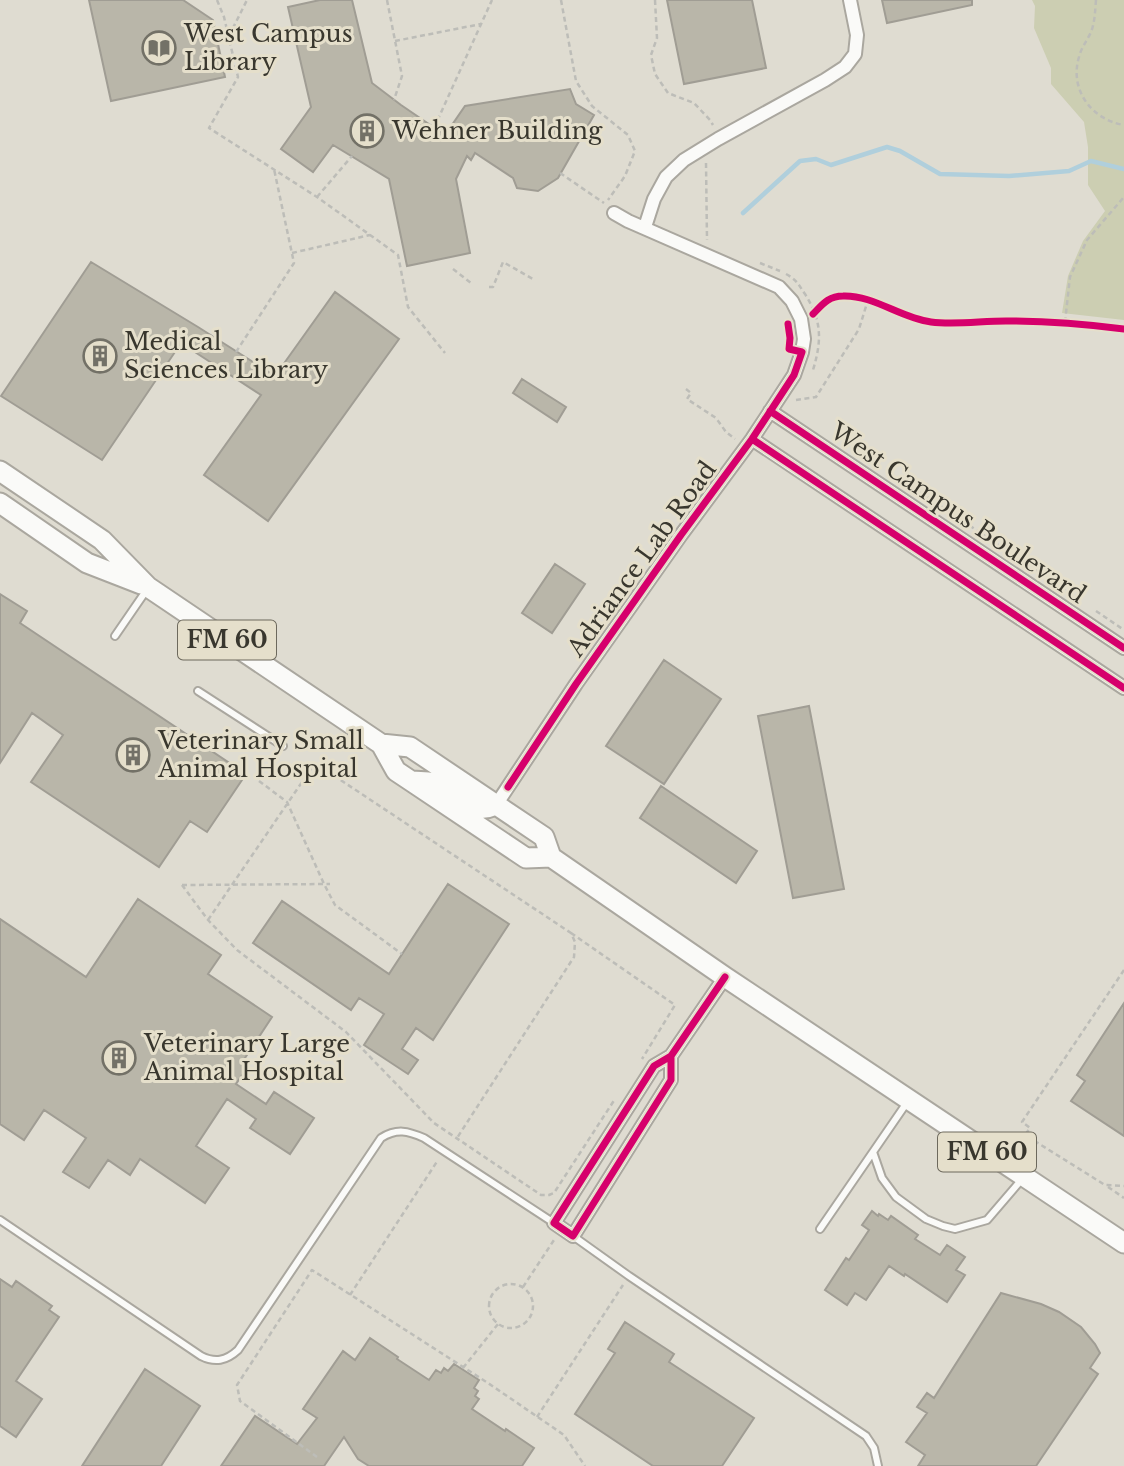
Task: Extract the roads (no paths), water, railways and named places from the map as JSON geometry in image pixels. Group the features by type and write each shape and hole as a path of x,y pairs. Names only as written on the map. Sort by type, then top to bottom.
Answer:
{"main road":[{"name":"FM 60","path":"8,477 102,540 148,587 382,744 410,747 544,837 551,857 725,977 1124,1243"},
{"path":"1,504 8,477"},
{"name":"FM 60","path":"1,504 87,563 148,587"},
{"name":"FM 60","path":"382,744 396,771 526,858 551,857"},
{"path":"411,781 439,783 477,808 496,805"}],"street":[{"path":"614,213 645,227 654,199 666,177 684,160 845,67 855,54 857,35 850,0"},
{"name":"Adriance Lab Road","path":"496,805 576,684 771,411 794,375 802,352 810,315 779,287 645,227"},
{"name":"West Campus Boulevard","path":"771,411 1124,648"},
{"path":"752,439 1124,688"},
{"path":"563,1229 654,1066 671,1056 725,977"},
{"path":"563,1229 671,1080 671,1056"}],"lane":[{"path":"115,636 148,587"},
{"path":"198,691 283,746"},
{"path":"820,1229 909,1100"},
{"path":"0,1220 201,1356 220,1361 239,1350 381,1138 395,1132 412,1133 563,1229 866,1436 878,1466"},
{"path":"873,1152 882,1178 896,1197 926,1219 955,1229 987,1220 1024,1177"}],"waterway":[{"path":"743,213 800,161 816,159 831,165 887,147 900,151 940,174 1009,176 1069,171 1091,161 1124,169"}],"place":[{"name":"West Campus Library","path":"159,48"},
{"name":"Wehner Building","path":"367,131"},
{"name":"Medical Sciences Library","path":"100,356"},
{"name":"Veterinary Small Animal Hospital","path":"133,755"},
{"name":"Veterinary Large Animal Hospital","path":"119,1058"}]}
